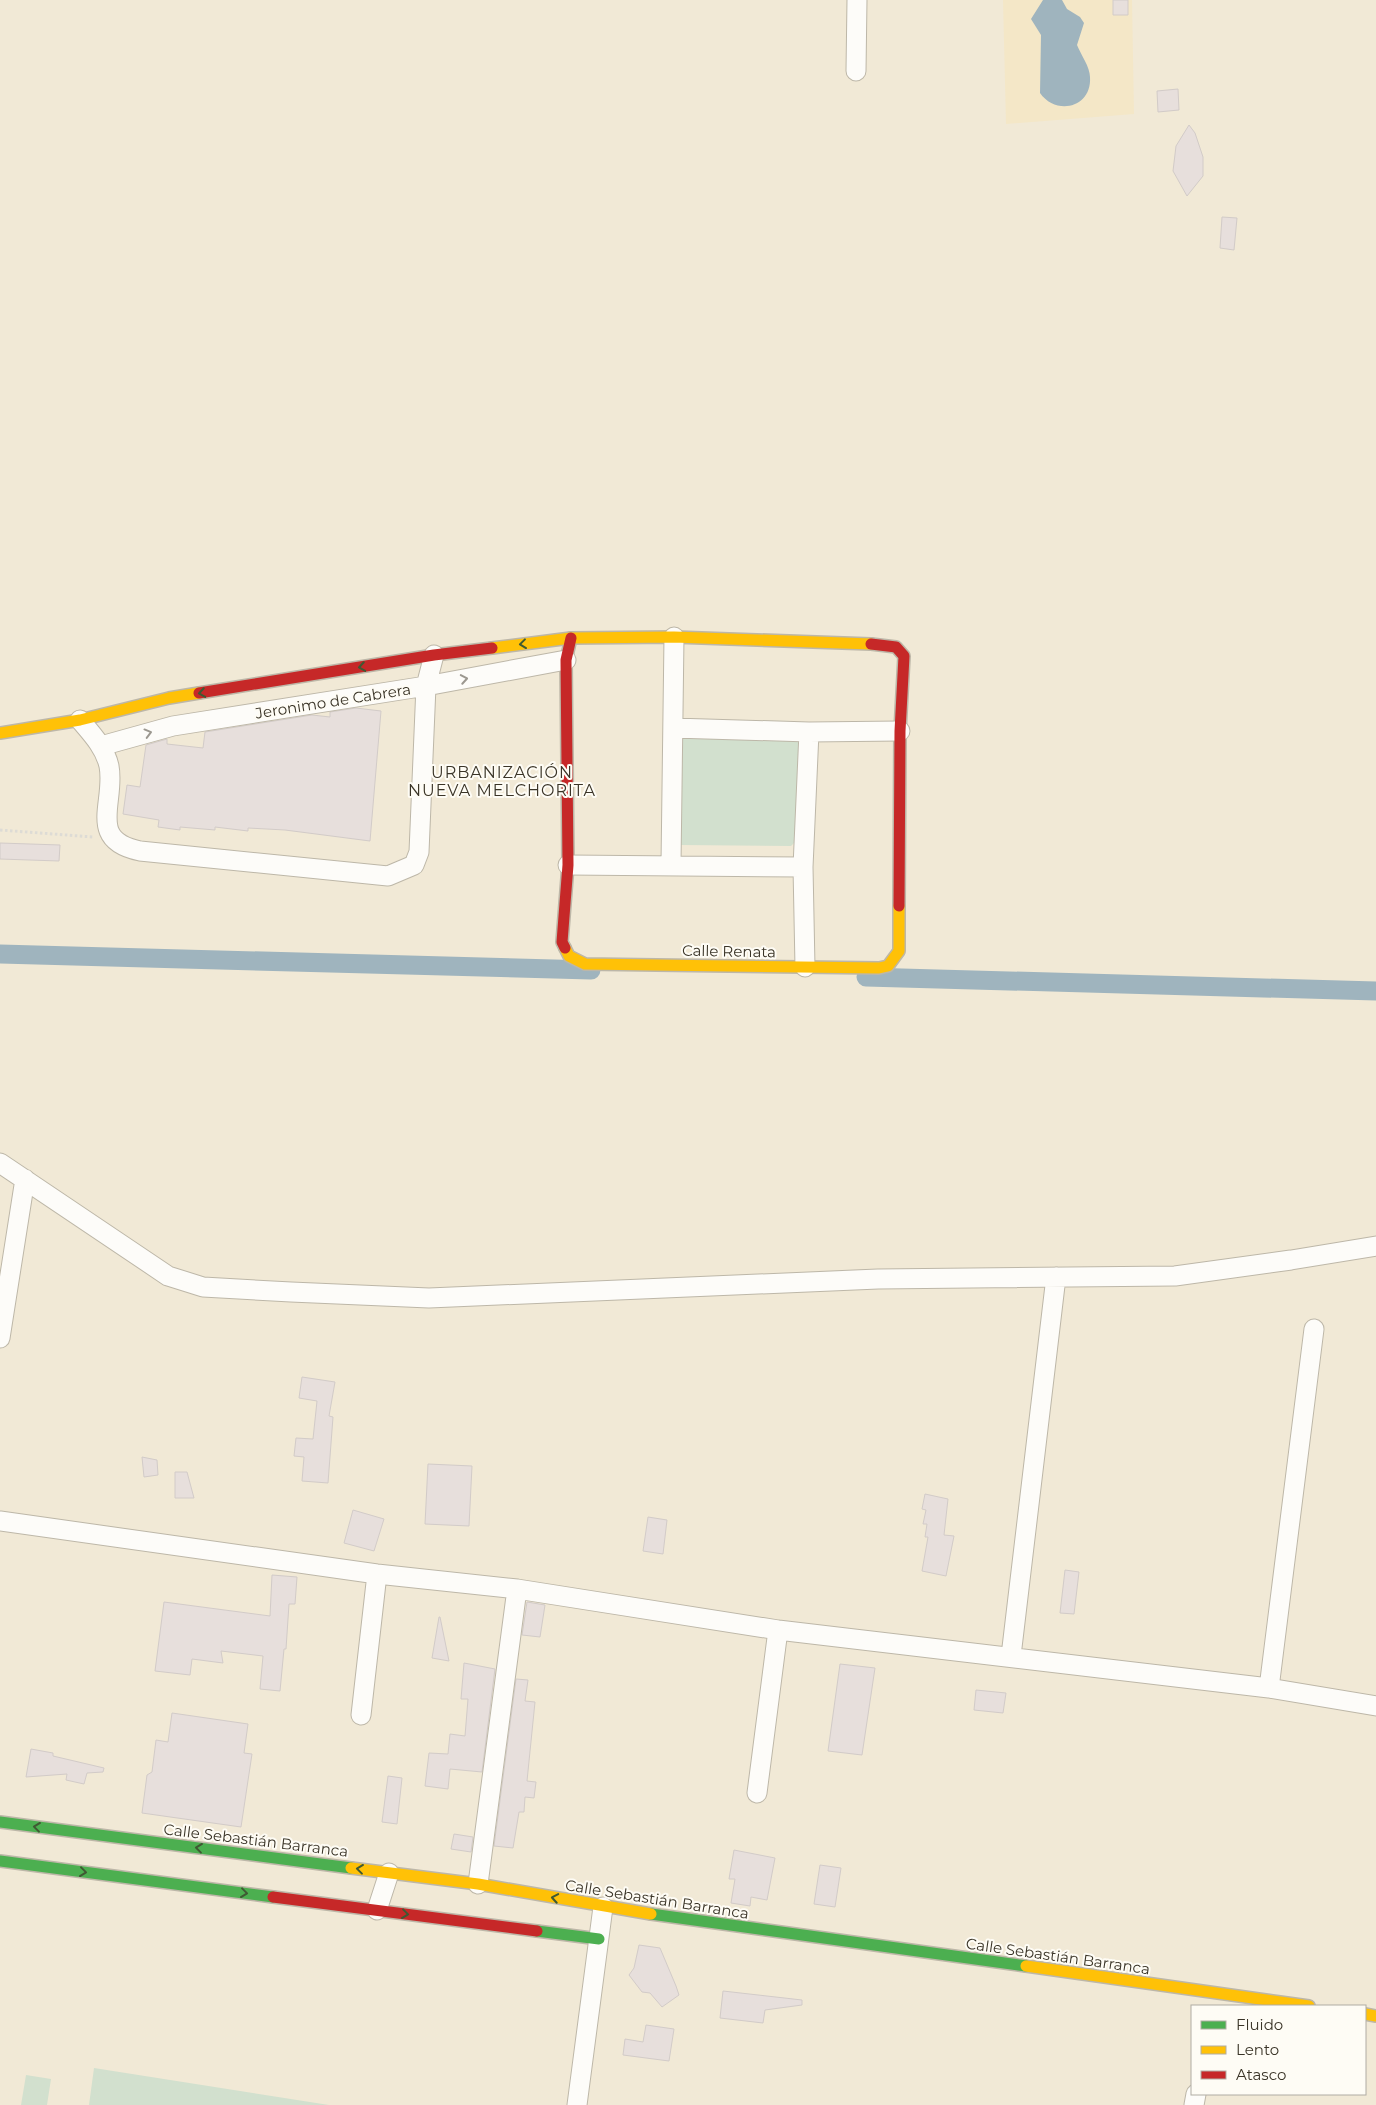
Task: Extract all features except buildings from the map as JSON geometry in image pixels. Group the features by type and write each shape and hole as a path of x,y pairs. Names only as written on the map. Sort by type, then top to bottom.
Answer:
{"street":[{"path":"856,71 857,0"},
{"path":"671,864 674,637"},
{"path":"0,733 80,720 169,698 434,655 571,638 674,637 879,644 896,647 904,656 900,731 809,732 673,728"},
{"path":"571,638 566,660 568,865 671,864 803,867"},
{"path":"80,720 101,746 109,766 106,809 111,838 119,845 140,851 388,876 414,864 418,852 426,686 434,655"},
{"name":"Jeronimo de Cabrera","path":"101,746 173,726 426,686 566,660"},
{"name":"Calle Renata","path":"568,865 562,942 569,956 584,964 879,968 888,966 899,951 900,731"},
{"path":"805,967 803,867 809,732"},
{"path":"0,1163 168,1276 202,1287 429,1298 878,1279 1175,1276 1376,1246"},
{"path":"0,1338 25,1179"},
{"path":"1011,1656 1056,1277"},
{"path":"1269,1688 1314,1329"},
{"path":"0,1521 377,1574 517,1589 778,1630 1011,1656 1269,1688 1376,1706"},
{"path":"361,1714 377,1574"},
{"path":"478,1884 517,1589"},
{"path":"757,1794 778,1630"},
{"name":"Calle Sebastián Barranca","path":"0,1822 478,1884 603,1907 1210,1999 1296,2005"},
{"path":"0,1861 599,1939"},
{"path":"377,1910 389,1873"},
{"path":"577,2105 603,1907"}],"path":[{"path":"0,830 70,836"}],"shaded area":[{"path":"1003,0 1132,0 1134,114 1006,124"}],"green space":[{"path":"680,720 793,721 799,727 798,839 791,846 680,845"},
{"path":"94,2068 329,2105 89,2105"},
{"path":"26,2075 51,2079 47,2105 21,2105"}],"water":[{"path":"1043,0 1062,0 1067,9 1080,17 1084,23 1077,45 1089,69 1089,88 1079,102 1072,105 1055,105 1040,93 1041,35 1031,19"}],"waterway":[{"path":"0,954 591,970"},
{"path":"866,977 1376,991"}],"traffic: fast":[{"path":"0,1822 351,1868"},
{"path":"0,1861 273,1897"},
{"path":"651,1914 1026,1966"},
{"path":"537,1931 599,1939"}],"traffic: slow":[{"path":"492,648 571,638 674,637 871,644"},
{"path":"0,733 80,720 169,698 199,693"},
{"path":"565,948 569,956 585,964 879,968 888,966 899,951 899,906"},
{"path":"351,1868 478,1884 651,1914"},
{"path":"1026,1966 1302,2005"},
{"path":"1366,2014 1376,2016"}],"traffic: jam":[{"path":"565,948 562,942 568,865 566,660 571,638"},
{"path":"871,644 896,647 904,656 900,731 899,906"},
{"path":"199,693 434,655 492,648"},
{"path":"273,1897 537,1931"}],"district":[{"name":"URBANIZACIÓN NUEVA MELCHORITA","path":"502,781"}]}
